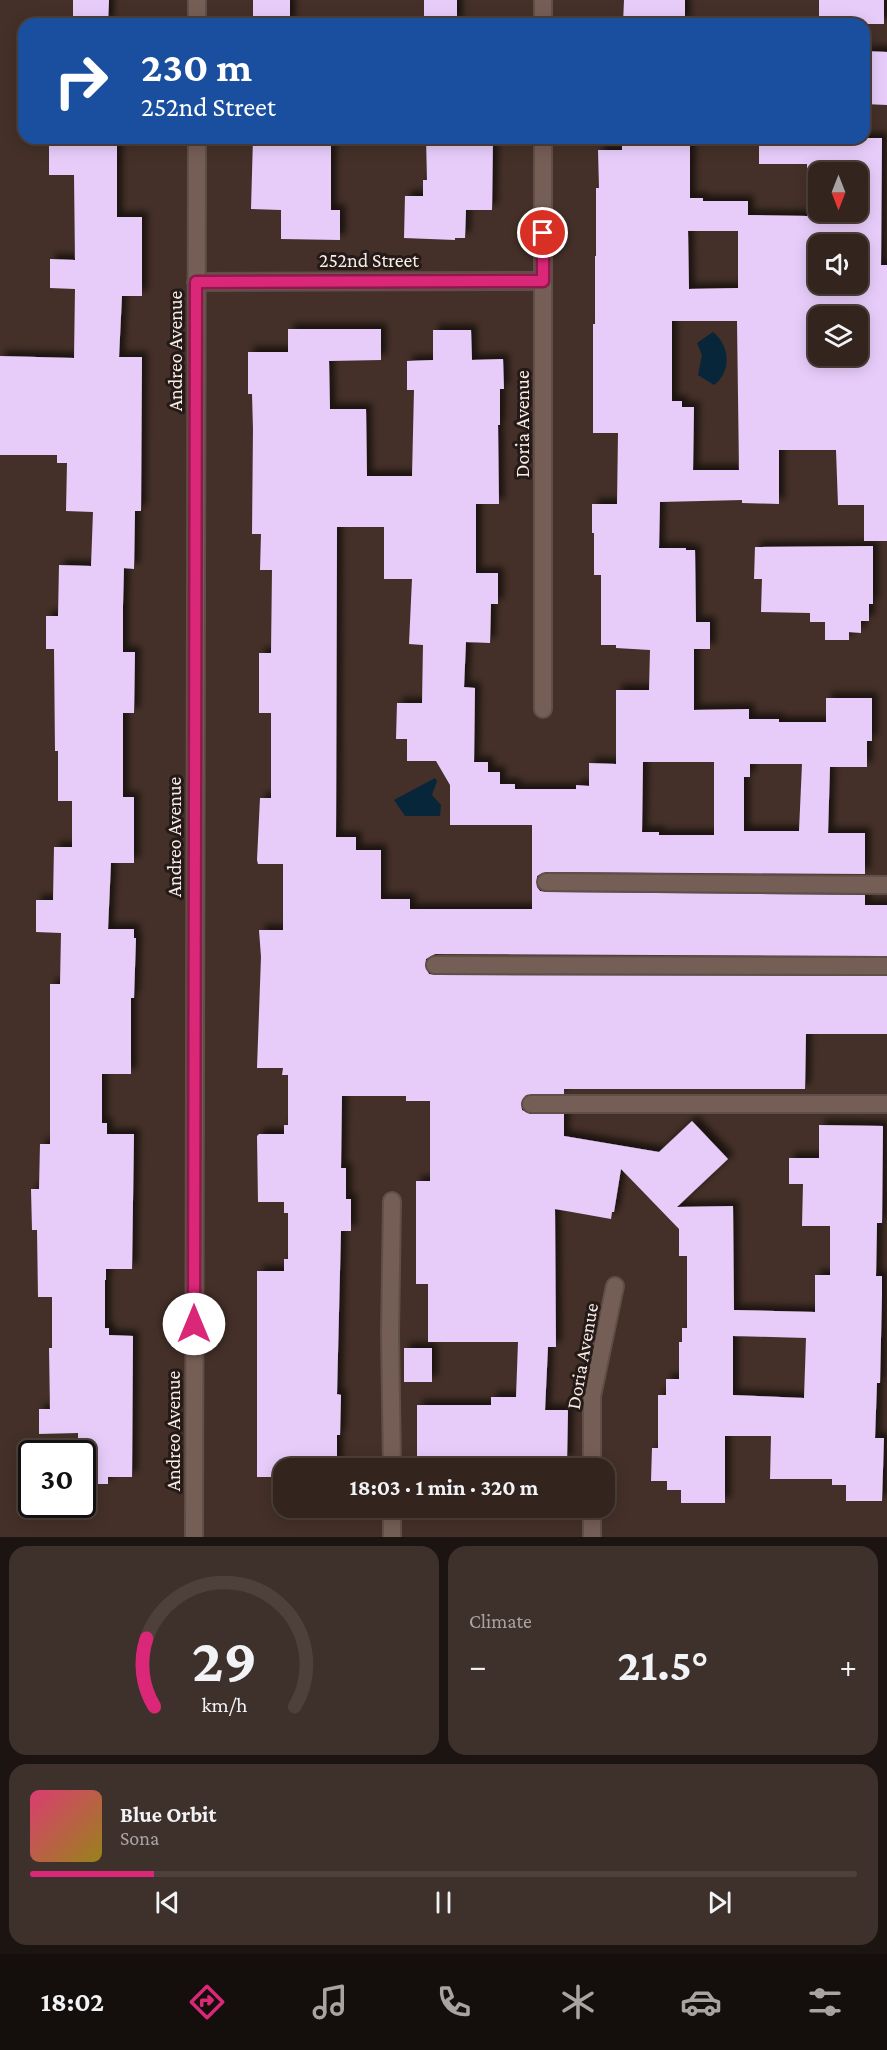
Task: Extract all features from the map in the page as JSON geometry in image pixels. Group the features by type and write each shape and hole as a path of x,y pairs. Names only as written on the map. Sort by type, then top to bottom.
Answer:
{"street":[{"path":"197,18 198,0"},
{"path":"543,0 543,18"},
{"name":"Andreo Avenue","path":"194,1537 197,144"},
{"name":"Doria Avenue","path":"543,144 543,710"},
{"name":"252nd Street","path":"196,282 543,281"},
{"path":"546,882 887,885"},
{"path":"435,965 887,966"},
{"path":"531,1104 887,1104"},
{"path":"392,1201 390,1334 392,1458"},
{"name":"Doria Avenue","path":"592,1458 592,1396 615,1286"},
{"path":"392,1518 392,1537"},
{"path":"592,1518 592,1537"}],"water":[{"path":"713,332 723,344 727,359 724,373 714,385 698,375 702,355 697,343"},
{"path":"435,778 437,781 432,795 441,805 440,816 405,816 394,800"}],"building":[{"path":"73,0 109,0 108,18 73,18"},
{"path":"253,0 290,0 290,18 253,18"},
{"path":"424,0 457,0 457,18 424,18"},
{"path":"624,0 685,0 685,18 623,18"},
{"path":"819,0 884,0 884,24 870,24 870,18 819,18"},
{"path":"870,51 887,52 887,105 870,104"},
{"path":"870,138 882,138 881,265 887,265 887,541 864,541 864,505 838,505 836,450 779,450 779,504 742,503 742,500 660,502 659,548 695,550 696,622 710,622 710,649 694,649 694,710 749,709 749,719 779,719 779,722 826,722 826,698 872,698 872,741 867,741 867,767 830,767 828,833 865,833 865,874 546,872 537,876 537,887 540,891 546,892 865,895 865,905 887,905 887,956 435,954 426,959 425,966 429,974 435,975 887,976 887,1034 806,1034 805,1089 564,1089 564,1094 526,1095 521,1103 522,1110 530,1114 564,1114 564,1136 659,1152 692,1121 728,1159 677,1207 733,1206 734,1310 815,1312 815,1275 830,1275 830,1226 802,1226 803,1184 789,1184 789,1158 819,1158 819,1125 883,1126 882,1223 877,1223 876,1276 882,1276 880,1383 877,1383 875,1438 884,1438 882,1501 846,1501 846,1485 832,1485 832,1479 770,1479 771,1436 725,1436 725,1503 681,1503 681,1490 667,1490 667,1481 651,1481 652,1448 658,1448 658,1395 666,1395 666,1379 679,1379 679,1342 682,1342 682,1328 687,1328 687,1256 679,1256 679,1229 621,1169 611,1219 555,1209 556,1347 548,1347 545,1410 568,1410 567,1458 417,1458 417,1405 491,1405 491,1397 516,1397 518,1342 428,1342 428,1284 416,1284 416,1181 430,1181 430,1101 406,1101 406,1096 342,1096 341,1168 346,1168 346,1199 351,1199 351,1231 341,1231 337,1394 341,1395 337,1458 273,1458 273,1477 257,1477 257,1271 284,1271 284,1259 288,1259 288,1213 284,1213 284,1202 258,1202 257,1136 259,1134 284,1134 284,1125 288,1125 288,1075 282,1075 283,1068 257,1068 261,957 259,930 283,930 283,864 258,864 257,860 260,798 271,798 271,713 259,713 259,653 271,653 272,570 260,570 261,534 252,534 253,429 252,394 248,394 248,352 288,352 288,329 381,329 381,360 329,361 330,409 366,409 367,476 412,476 414,390 407,390 407,361 433,360 433,330 471,330 472,360 503,359 504,389 500,389 500,425 498,425 499,504 476,504 476,573 498,573 498,604 491,604 490,643 466,642 464,687 475,688 474,762 488,762 488,772 500,772 500,784 515,784 515,789 576,789 576,785 589,786 589,763 616,764 616,690 649,690 650,650 601,645 601,575 594,575 592,504 617,504 618,433 593,433 593,324 595,324 596,188 599,188 598,150 622,150 625,144 690,146 690,198 703,198 703,201 748,201 748,215 807,216 807,164 759,164 759,144 870,144","holes":["688,231 738,231 738,288 689,289","672,321 737,321 739,470 693,470 694,407 682,407 682,401 672,401","337,527 384,527 384,579 412,579 409,644 423,645 422,703 397,703 396,739 407,739 407,761 436,761 450,785 450,825 532,825 532,909 410,909 410,899 381,899 381,850 356,850 356,837 336,837","643,762 714,762 714,835 659,835 659,832 642,832","750,764 802,764 799,831 744,831 744,777 750,777","733,1336 806,1338 804,1398 733,1395"]},
{"path":"49,144 117,144 117,217 142,217 142,296 122,296 119,357 142,357 141,511 135,511 134,569 124,568 123,605 123,652 135,652 134,713 123,713 123,797 134,797 134,863 111,863 108,929 134,929 134,938 136,938 134,998 131,998 131,1074 102,1074 102,1123 107,1123 107,1134 134,1134 132,1269 106,1269 105,1280 105,1328 109,1328 109,1335 133,1336 132,1477 108,1477 108,1484 96,1484 96,1440 78,1440 78,1433 39,1434 39,1409 50,1409 49,1348 52,1348 52,1297 38,1297 37,1230 32,1230 31,1189 39,1189 40,1144 50,1144 50,984 60,984 61,933 36,932 36,900 53,900 54,847 72,847 72,801 58,801 54,649 46,649 46,616 58,616 59,565 91,566 93,512 66,511 67,463 57,463 57,455 0,455 0,356 74,358 75,289 50,288 50,259 75,260 74,175 49,175"},
{"path":"253,144 331,144 331,210 340,210 340,240 281,239 281,210 251,209"},
{"path":"426,144 493,144 492,210 466,210 465,238 455,238 455,240 404,238 405,196 423,196 423,180 427,180"},
{"path":"873,546 873,604 869,604 869,621 861,621 861,633 849,632 849,640 825,640 825,622 810,622 810,613 761,612 762,579 754,579 755,547"},
{"path":"404,1348 432,1348 432,1382 404,1382"}],"route":[{"path":"194,1324 196,282 543,281 543,233"}]}
